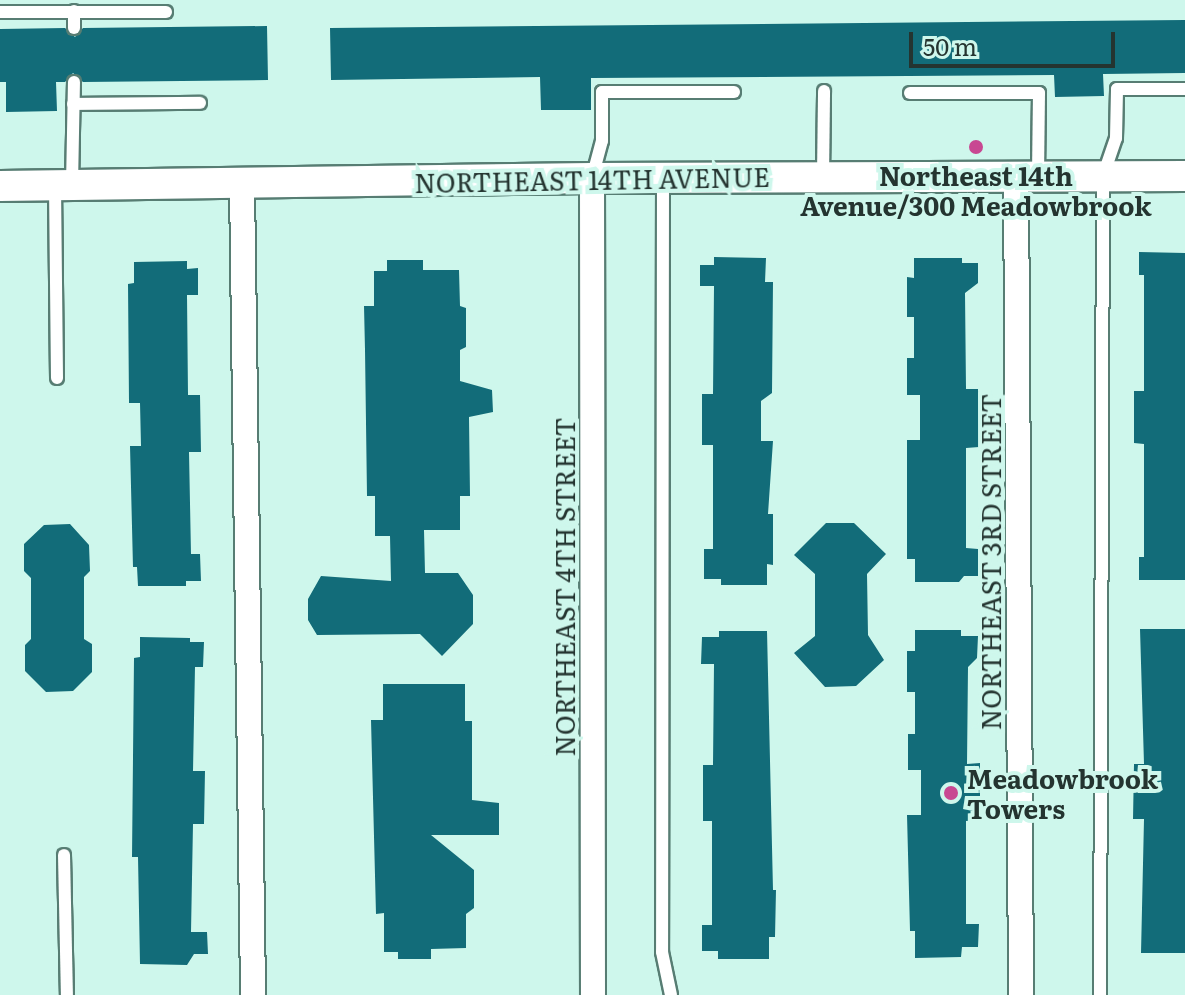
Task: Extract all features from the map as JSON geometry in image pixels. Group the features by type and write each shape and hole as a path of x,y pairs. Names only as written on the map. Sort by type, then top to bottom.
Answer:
{"street":[{"name":"NORTHEAST 3RD STREET","path":"1021,995 1027,176"},
{"name":"NORTHEAST 14TH AVENUE","path":"0,186 592,178 1185,176"},
{"name":"NORTHEAST 4TH STREET","path":"592,178 593,995"},
{"path":"242,184 253,995"}],"lane":[{"path":"74,11 74,28"},
{"path":"0,12 166,12"},
{"path":"57,378 64,186 74,82"},
{"path":"1100,995 1103,176 1116,138 1117,89 1185,89"},
{"path":"823,177 824,91"},
{"path":"592,178 602,141 602,92 734,92"},
{"path":"910,93 1039,93 1027,176"},
{"path":"73,104 200,103"},
{"path":"663,178 662,952 671,995"},
{"path":"64,855 67,995"}],"building":[{"path":"1185,20 1185,73 1103,74 1104,96 1055,97 1054,75 591,78 591,110 541,110 540,77 331,80 330,28"},
{"path":"267,26 268,80 83,82 73,73 65,82 56,82 57,111 6,112 6,82 0,82 0,29 65,28 75,37 83,28"},
{"path":"1139,252 1185,253 1185,580 1139,580 1139,557 1144,557 1144,444 1134,443 1134,391 1144,391 1144,275 1139,275"},
{"path":"714,257 766,258 765,282 773,282 772,393 761,401 761,441 773,441 768,514 773,514 773,565 767,564 767,585 721,585 721,579 704,579 704,549 713,549 713,445 702,445 702,394 713,394 714,286 700,286 700,265 714,265"},
{"path":"914,258 962,258 962,263 978,263 978,283 965,293 966,389 978,389 979,447 966,448 966,548 978,549 978,576 964,576 959,582 915,582 915,559 907,559 907,440 920,440 920,395 907,395 907,358 914,358 914,317 907,317 907,277 914,278"},
{"path":"387,260 423,260 423,270 459,270 460,306 466,308 466,347 460,350 460,381 492,390 493,412 469,417 470,496 460,496 460,530 424,530 425,573 458,573 473,595 473,624 442,656 420,634 317,635 308,620 308,599 321,576 391,581 390,536 375,536 375,496 367,496 364,306 374,306 374,271 387,271"},
{"path":"187,261 187,269 198,268 198,295 187,295 188,395 200,395 201,452 189,452 191,554 200,554 201,581 186,581 186,586 138,586 137,567 133,567 130,446 141,446 140,403 129,403 128,284 134,283 134,262"},
{"path":"826,523 854,523 886,554 867,574 868,635 884,660 856,686 825,687 794,653 815,636 815,574 794,555"},
{"path":"70,524 89,545 90,571 84,577 84,639 92,644 92,672 73,691 46,692 25,671 25,645 31,639 31,578 24,571 24,544 44,525"},
{"path":"1140,629 1185,629 1185,953 1141,953 1144,819 1133,819 1134,764 1144,764"},
{"name":"Meadowbrook Towers","path":"915,630 961,630 961,636 978,636 977,658 968,667 967,764 980,763 980,820 966,821 966,924 979,924 978,947 962,947 961,957 915,958 915,931 910,931 907,815 921,815 921,770 908,770 908,734 915,734 915,692 907,692 907,651 915,651"},
{"path":"719,631 767,631 773,890 776,890 775,937 769,937 769,959 718,959 718,951 702,951 702,925 712,925 712,821 703,821 703,765 713,765 714,664 701,664 702,637 719,637"},
{"path":"140,637 190,638 190,642 204,642 203,667 195,667 193,771 205,771 204,824 193,824 191,932 207,932 208,954 194,954 187,965 140,964 138,857 132,857 134,658 140,657"},
{"path":"383,684 465,684 465,721 472,721 472,800 499,803 499,835 431,835 474,870 474,908 466,914 466,948 431,949 431,959 398,959 398,952 384,952 384,913 376,914 371,720 383,720"}],"place":[{"name":"Northeast 14th Avenue/300 Meadowbrook","path":"976,147"},
{"name":"Meadowbrook Towers","path":"951,793"}]}
